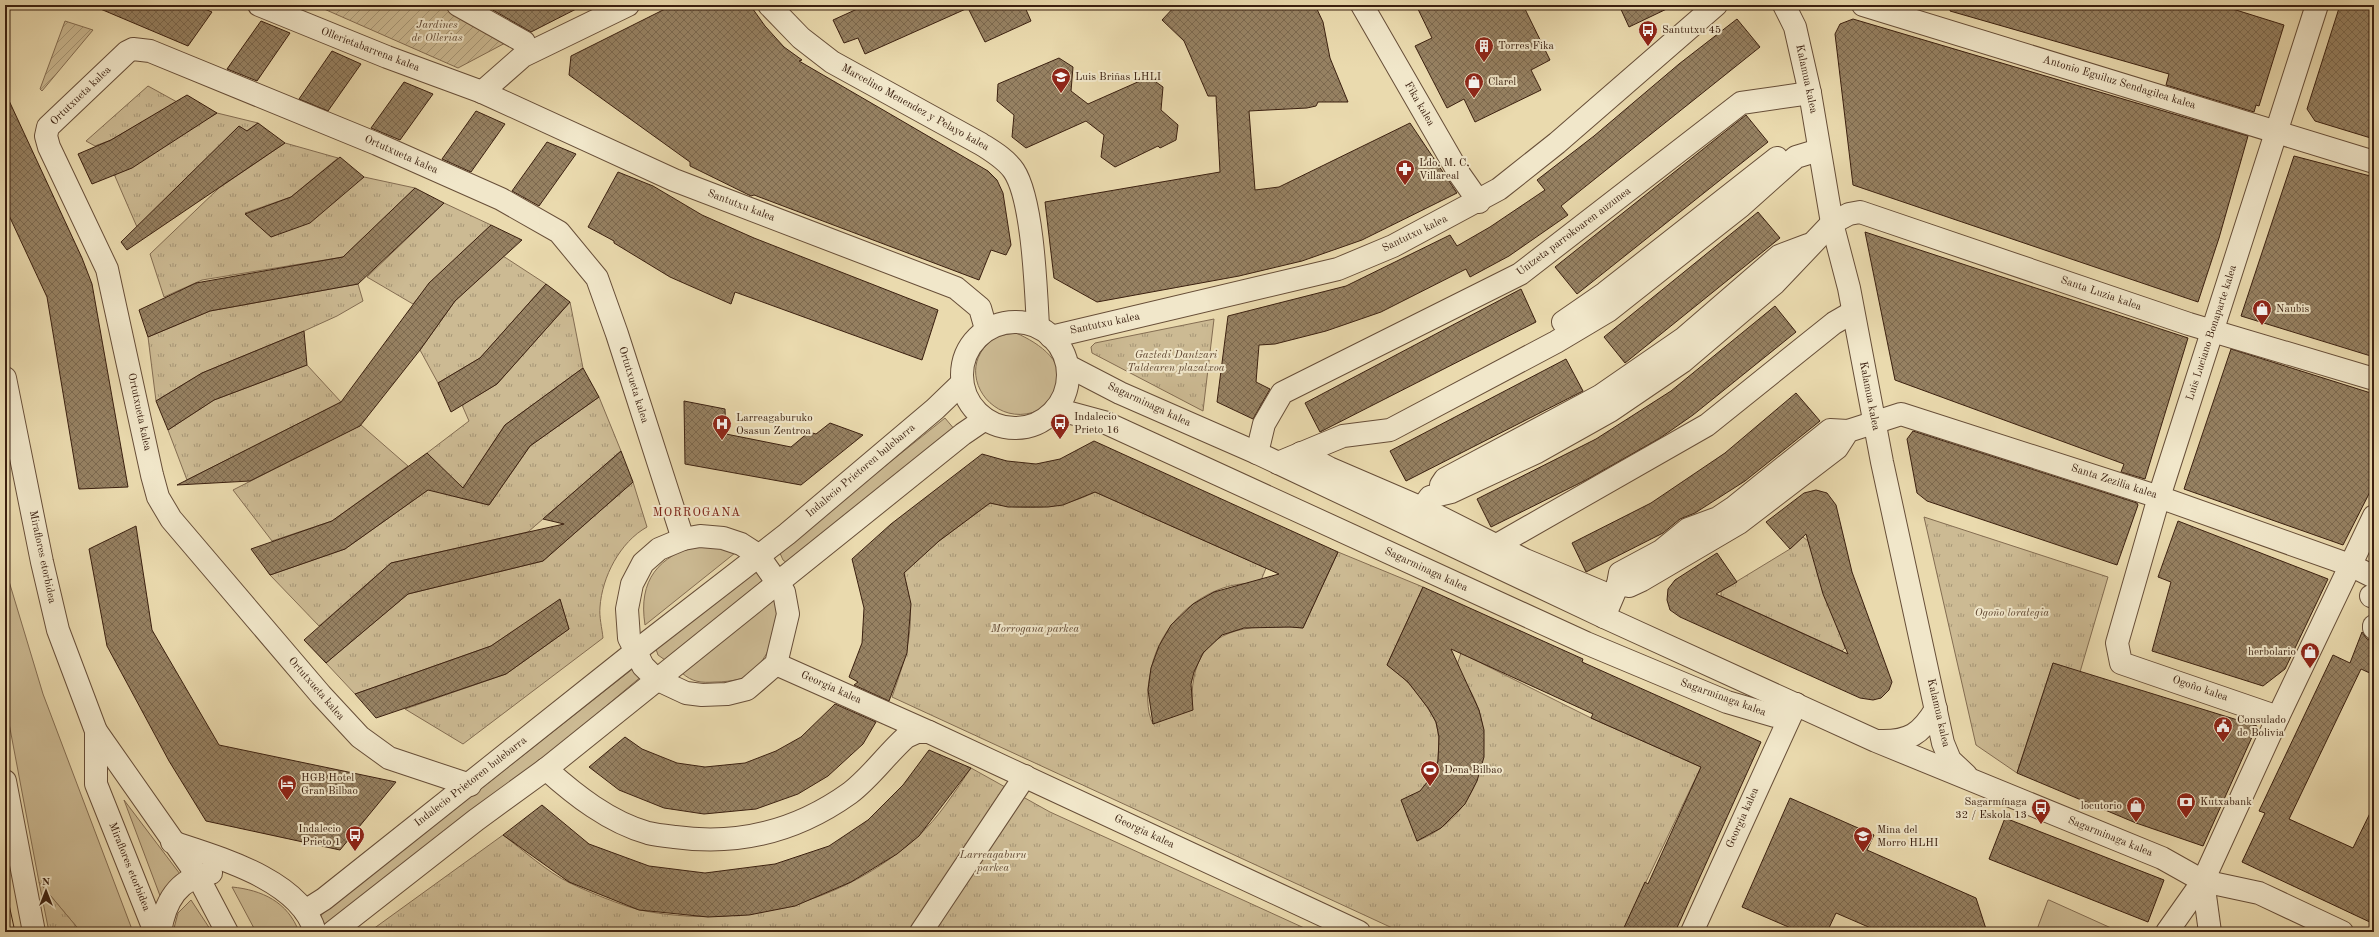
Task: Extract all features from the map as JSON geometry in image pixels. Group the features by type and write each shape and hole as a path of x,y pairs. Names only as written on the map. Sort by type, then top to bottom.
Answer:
{"street":[{"name":"Ollerietabarrena kalea","path":"260,5 387,57 482,92"},
{"path":"458,5 524,42"},
{"path":"482,92 523,56 628,5"},
{"name":"Marcelino Menendez y Pelayo kalea","path":"769,5 801,38 832,62 981,144 996,154 1013,170 1021,184 1030,230 1035,276 1044,332"},
{"name":"Fika kalea","path":"1362,5 1460,175 1479,202"},
{"name":"Santutxu kalea","path":"1044,332 1338,269 1393,246 1479,202 1500,189 1557,143 1716,5"},
{"name":"Kalamua kalea","path":"1784,5 1795,26 1810,94 1832,223 1850,288 1853,312 1875,422 1943,743 1950,760 1971,780"},
{"name":"Antonio Eguiluz Sendagilea kalea","path":"1863,5 1916,13 2374,162"},
{"name":"Luis Luciano Bonaparte kalea","path":"2121,662 2117,643 2159,496 2317,5"},
{"name":"Ortutxueta kalea","path":"470,785 389,758 360,738 321,695 171,520 158,497 152,475 107,269 49,147 46,136 48,127 127,52 133,49 150,51 376,144 501,199 559,232 596,278 617,334 683,539"},
{"name":"Santutxu kalea","path":"482,92 674,180 956,288 980,308 986,329"},
{"name":"Untzeta parrokoaren auzunea","path":"1259,443 1264,424 1282,393 1520,274 1741,103 1810,94"},
{"path":"1291,457 1343,436 1390,430 1556,342 1608,311 1741,206 1796,157 1819,150"},
{"name":"Santa Luzia kalea","path":"1832,223 1849,214 1860,212 2213,331 2374,379"},
{"path":"1426,502 1537,452 1610,411 1682,362 1775,283 1799,260 1809,244 1832,223"},
{"path":"1497,546 1707,425 1834,323 1853,312"},
{"path":"1004,323 1022,323 1044,332 1060,347 1068,366 1066,392 1056,409 1045,419 1030,426 1014,428 999,426 984,419 970,403 962,383 962,368 967,353 986,329 1004,323"},
{"name":"Sagarminaga kalea","path":"1068,366 1120,392 1259,443 1291,457 1604,617 1876,740 2162,858 2203,881 2259,893 2342,932"},
{"name":"Miraflores etorbidea","path":"5,378 42,562 58,630 96,731 172,842 197,875 227,932"},
{"name":"Indalecio Prietoren bulebarra","path":"305,911 324,899 470,785 758,555 856,476 962,383"},
{"name":"Sagarminaga kalea","path":"1056,409 1104,422 1586,643 1727,702 1775,716 1796,704"},
{"name":"Santa Zezilia kalea","path":"1875,422 1901,414 2159,496 2350,565 2373,590"},
{"path":"333,932 476,820 546,769 656,679 779,583 963,434 984,419"},
{"path":"1291,457 1329,468 1426,502 1497,546 1614,590 1629,586 1642,580 1739,523 1837,448 1848,431 1875,422"},
{"path":"2167,932 2203,881 2278,717 2374,516"},
{"path":"700,536 723,538 741,544 758,555 784,592 788,614 776,664 748,688 727,694 702,695 686,693 656,679 643,666 630,642 627,609 632,584 643,563 659,549 683,539 700,536"},
{"path":"1604,617 1614,590"},
{"name":"Ogoño kalea","path":"2121,662 2278,717"},
{"name":"Georgia kalea","path":"776,664 886,712 1359,932"},
{"name":"Georgia kalea","path":"1692,932 1796,704"},
{"name":"Sagarminaga kalea","path":"1876,740 1898,742 1917,733 1927,724 1936,709"},
{"path":"886,712 894,726 898,744"},
{"name":"Miraflores etorbidea","path":"96,731 96,784 155,932"},
{"path":"546,769 593,807 607,816 648,833 698,840 735,840 792,825 816,814 851,792 884,761 898,744 910,734 929,732"},
{"path":"921,932 1024,776"},
{"path":"5,781 34,932"},
{"name":"Miraflores etorbidea","path":"172,842 233,863 262,877 282,890 305,911 315,932"},
{"name":"Miraflores etorbidea","path":"160,932 163,914 173,893 197,875 215,872 262,877"},
{"path":"2203,881 2210,932"}],"green space":[{"name":"Jardines de Ollerias","path":"315,5 443,5 509,41 458,68"},
{"path":"65,21 93,30 42,91 40,89"},
{"path":"148,86 177,102 111,140 95,146 86,141"},
{"path":"217,113 258,123 229,143 137,227 114,174"},
{"path":"285,143 338,158 291,197 245,213 271,237 364,177 415,188 343,257 202,280 164,297 150,254 219,188"},
{"path":"444,203 491,225 432,281 413,304 367,277"},
{"path":"503,256 546,284 480,358 438,383 420,350 455,301"},
{"path":"358,284 363,301 337,316 304,331 202,373 156,401 148,337 210,311"},
{"path":"570,302 583,368 505,425 457,497 489,505 530,446 599,397 621,451 528,532 391,563 319,626 270,575 345,549 449,475 427,453 469,421 462,405 497,384"},
{"name":"Gaztedi Dantzari Taldearen plazatxoa","path":"1214,319 1203,411 1092,353 1091,347 1095,343"},
{"path":"1016,333 1043,349 1056,364 1059,373 1059,383 1050,403 1045,407 1027,414 1010,413 996,407 985,397 978,384 976,369 980,354 991,341 997,337"},
{"path":"307,365 341,402 187,480 168,430 214,400"},
{"path":"945,418 955,430 787,563 783,560 779,551"},
{"path":"361,425 408,466 332,521 272,541 233,490"},
{"path":"633,482 647,527 637,534 621,551 614,561 604,584 600,607 603,638 463,744 405,709 506,674 569,629 560,600 491,646 355,694 326,663 408,594 543,561"},
{"name":"Morrogana parkea","path":"1095,492 1266,568 1260,583 1241,584 1223,588 1209,594 1196,601 1174,621 1159,646 1153,660 1149,681 1148,706 1153,724 1192,703 1195,671 1200,658 1217,639 1229,633 1243,629 1260,627 1303,628 1338,552 1423,587 1387,665 1405,680 1420,697 1436,723 1439,751 1437,766 1430,798 1417,841 1435,832 1451,820 1464,805 1474,788 1480,770 1483,750 1483,731 1475,699 1456,668 1461,653 1591,718 1701,767 1622,932 1401,932 892,697 903,665 909,636 910,606 903,573 939,541 990,503 1017,507 1044,507 1069,502"},
{"name":"Ogoño lorategia","path":"1924,517 2108,577 2080,672 2053,663 2017,773 1976,745"},
{"path":"1803,537 1808,541 1845,648 1842,651 1721,596 1721,591 1790,549"},
{"path":"701,544 740,549 645,625 645,595 648,583 654,572 673,555"},
{"path":"5,568 43,694 133,932 81,932 39,882 5,702"},
{"path":"759,568 767,577 665,660 658,655 655,646"},
{"path":"775,595 779,610 777,629 763,660 748,675 734,680 705,682 693,680 682,673"},
{"path":"635,667 643,675 543,759 327,924 323,923 321,915"},
{"name":"Larreagaburu parkea","path":"971,768 1050,812 1313,932 369,932 503,835 544,867 561,878 605,898 640,910 677,915 715,916 752,913 788,906 823,895 856,879 888,860 925,830 946,804"},
{"path":"124,800 180,874 162,901"},
{"path":"39,882 81,932 49,932"},
{"path":"232,887 254,891 273,899 288,913 299,932 256,932"},
{"path":"191,900 212,932 173,932 178,913"},
{"path":"2049,900 2120,932 2036,932"}],"building":[{"path":"91,5 195,5 212,12 188,46"},
{"path":"484,5 584,5 531,32"},
{"path":"673,5 750,5 765,26 784,47 802,60 799,61 988,171 997,180 1003,193 1011,245 1006,255 991,250 979,280 754,195 751,196 690,166 690,162 569,75 571,56"},
{"path":"866,5 1024,5 1031,21 985,42 968,8 865,54 858,38 844,43 833,20"},
{"path":"1176,5 1315,5 1323,22 1330,58 1348,102 1318,102 1316,106 1307,108 1249,111 1255,190 1279,187 1410,123 1457,193 1362,240 1302,261 1239,276 1097,302 1054,278 1045,202 1220,172 1216,96 1208,96 1184,41 1162,20"},
{"name":"Torres Fika","path":"1416,5 1523,5 1550,60 1531,70 1541,90 1475,122 1464,99 1447,108 1415,46 1432,38"},
{"path":"1619,5 1675,5 1629,27"},
{"path":"1951,5 2220,5 2284,25 2259,106 2256,105 2254,112 2166,85 2169,74 1950,11"},
{"path":"2340,5 2374,5 2374,139 2315,121 2307,109"},
{"path":"1737,19 1760,47 1561,206 1568,215 1509,256 1470,277 1466,269 1381,312 1326,331 1275,344 1259,345 1256,382 1270,389 1253,419 1217,402 1228,316 1346,286 1450,235 1457,246 1490,227 1545,190 1537,180 1594,136 1679,64"},
{"path":"1853,19 2248,136 2219,238 2198,302 1853,185 1835,34 1840,24"},
{"path":"261,21 290,33 257,81 227,69"},
{"path":"332,51 361,64 328,111 299,99"},
{"path":"1059,58 1073,67 1071,91 1088,104 1149,77 1163,87 1161,110 1178,125 1176,140 1160,148 1158,146 1115,167 1101,157 1104,135 1086,121 1026,148 1012,137 1014,115 997,101 998,84"},
{"path":"404,82 433,94 400,140 371,128"},
{"path":"5,92 82,258 92,284 128,487 79,489 47,297 5,207"},
{"path":"187,95 217,113 132,168 92,184 78,154 111,140"},
{"path":"476,111 505,124 471,172 442,159"},
{"path":"1746,115 1768,142 1577,294 1555,267"},
{"path":"258,123 285,143 127,250 121,242 239,126 247,131"},
{"path":"547,142 576,154 539,206 512,191"},
{"path":"2294,156 2374,177 2374,357 2241,316"},
{"path":"340,157 364,177 310,223 271,237 245,214 291,197"},
{"path":"618,172 653,186 702,215 754,238 938,310 922,360 735,292 731,304 670,277 614,243 614,241 588,227"},
{"path":"415,188 444,203 358,284 210,311 148,337 139,310 196,283 343,257"},
{"path":"1758,212 1780,238 1625,363 1604,337"},
{"path":"491,225 522,240 455,301 420,350 360,426 250,481 177,485 341,402 429,283"},
{"path":"1865,232 2188,338 2145,479 2121,472 2124,464 1895,380"},
{"path":"546,284 570,302 497,384 451,412 438,383 480,358"},
{"path":"1521,289 1536,322 1320,432 1305,403"},
{"path":"1775,306 1796,332 1693,415 1660,438 1586,480 1491,527 1477,499 1596,439 1671,391"},
{"path":"304,331 307,365 214,400 168,430 156,401 202,373"},
{"path":"2231,349 2374,394 2374,484 2343,545 2184,489"},
{"path":"1566,359 1583,391 1406,481 1390,451"},
{"path":"583,368 599,397 530,446 489,505 428,490 345,549 270,575 251,549 332,521 427,453 463,488 505,425"},
{"path":"1796,393 1820,421 1745,481 1695,513 1680,519 1663,533 1586,572 1572,543 1651,503 1725,453"},
{"name":"Larreagaburuko Osasun Zentroa","path":"684,401 725,409 726,434 791,447 809,432 816,434 830,423 863,435 801,485 685,464"},
{"path":"1913,431 2137,503 2138,505 2117,565 1927,501 1917,493 1907,439"},
{"path":"1094,441 1338,552 1303,628 1244,628 1222,635 1203,653 1194,672 1191,684 1193,710 1153,724 1148,690 1151,668 1159,646 1171,625 1193,604 1214,592 1279,574 1095,492 1063,505 1048,507 1008,507 990,503 939,541 904,573 911,604 907,653 889,701 854,685 858,682 849,677 862,643 864,608 852,559 891,524 982,454 1007,461 1036,464 1060,459"},
{"path":"621,451 633,482 543,561 408,594 326,663 304,640 391,563 564,524 543,519"},
{"path":"1816,490 1827,493 1836,505 1852,572 1892,682 1889,690 1881,698 1873,700 1860,698 1680,617 1670,610 1667,600 1668,589 1675,580 1717,553 1737,582 1716,594 1848,654 1823,594 1806,534 1790,549 1766,522 1804,493"},
{"path":"2178,521 2328,579 2285,669 2263,686 2152,651 2171,582 2158,577"},
{"path":"136,526 152,630 219,745 396,782 340,850 206,821 169,761 107,646 89,549"},
{"path":"1423,587 1583,659 1582,662 1761,742 1675,932 1622,932 1645,882 1648,884 1701,767 1591,718 1593,714 1451,649 1479,710 1484,730 1484,757 1477,781 1465,804 1441,828 1417,841 1401,800 1420,791 1432,776 1438,761 1439,737 1436,722 1428,708 1408,682 1387,665"},
{"path":"560,599 569,629 506,674 376,718 355,694 491,646"},
{"path":"2362,632 2367,639 2374,640 2374,675 2361,669 2289,819 2353,848 2374,805 2374,924 2242,862 2265,813 2259,811 2333,655 2350,663"},
{"path":"2053,663 2257,726 2203,846 2136,823 2017,773"},
{"path":"835,704 876,722 863,744 828,776 798,794 756,809 704,814 664,808 619,790 589,767 625,737 642,749 677,763 705,767 745,763 776,751 801,737"},
{"path":"929,750 971,768 919,836 897,854 851,882 795,906 749,915 708,917 639,910 569,882 503,835 542,805 589,844 649,866 705,873 775,864 829,846 868,820 903,785"},
{"path":"1790,798 1874,835 1867,850 1976,898 1987,932 1880,932 1836,913 1827,932 1800,932 1742,907"},
{"path":"2005,818 2164,880 2148,922 1989,859"}],"tram line":[{"path":"5,886 15,932"}],"place":[{"name":"Santutxu 45","path":"1648,47"},
{"name":"Torres Fika","path":"1484,63"},
{"name":"Luis Briñas LHLI","path":"1061,94"},
{"name":"Clarel","path":"1474,99"},
{"name":"Ldo. M. C. Villareal","path":"1405,186"},
{"name":"Naubis","path":"2262,326"},
{"name":"Indalecio Prieto 16","path":"1060,440"},
{"name":"Larreagaburuko Osasun Zentroa","path":"722,441"},
{"name":"herbolario","path":"2310,669"},
{"name":"Consulado de Bolivia","path":"2223,743"},
{"name":"Dena Bilbao","path":"1430,787"},
{"name":"HGB Hotel Gran Bilbao","path":"287,801"},
{"name":"Kutxabank","path":"2186,819"},
{"name":"locutorio","path":"2136,823"},
{"name":"Sagarmínaga 32 / Eskola 13","path":"2041,825"},
{"name":"Indalecio Prieto 1","path":"355,852"},
{"name":"Mina del Morro HLHI","path":"1863,853"}],"district":[{"name":"MORROGANA","path":"697,513"}]}
